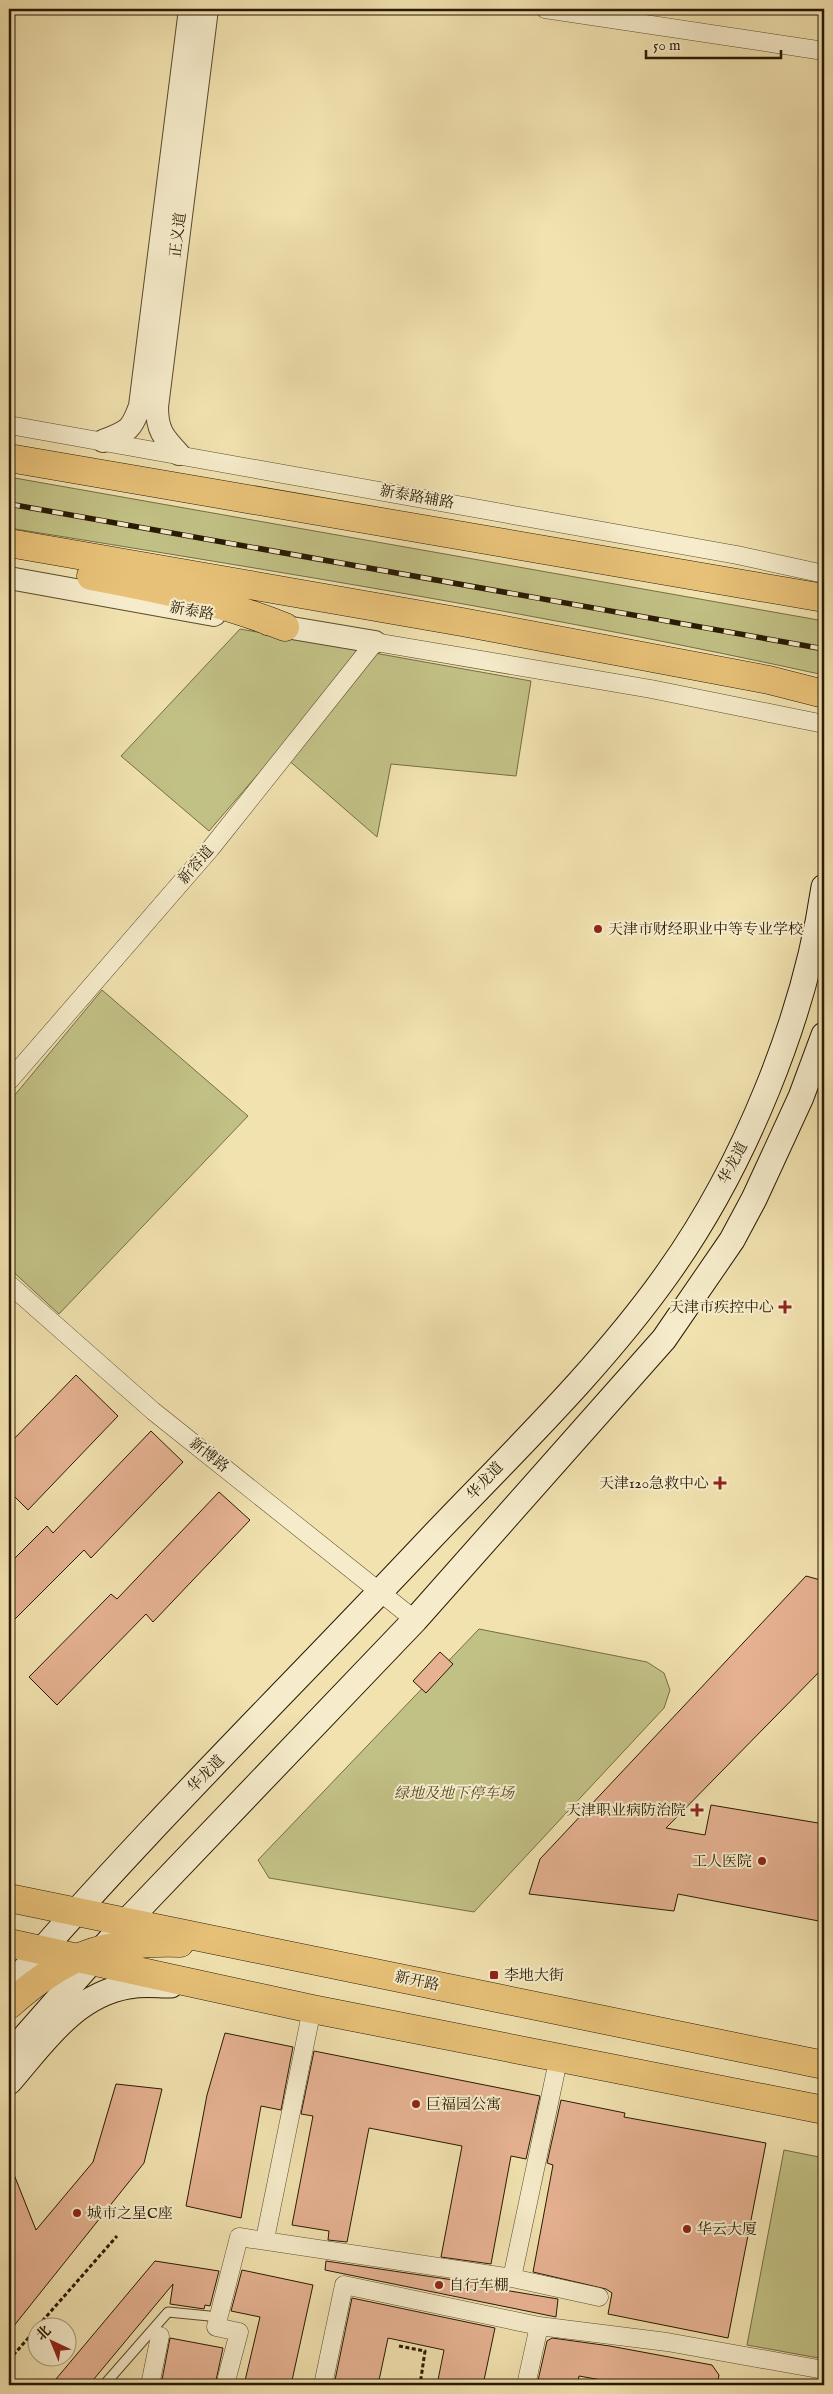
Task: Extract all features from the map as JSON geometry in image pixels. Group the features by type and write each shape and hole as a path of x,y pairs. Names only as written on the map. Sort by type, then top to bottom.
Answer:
{"main road":[{"path":"9,458 824,598"},
{"path":"9,543 462,622 769,680 824,694"},
{"path":"9,560 204,598 241,609 285,627"},
{"name":"华龙道","path":"9,1988 154,1828 598,1361 662,1281 691,1237 748,1133 767,1090 800,991 824,887"},
{"path":"9,2055 89,1956 127,1921 414,1620 620,1391 664,1339 732,1240 758,1191 801,1097 824,1035"},
{"name":"新开路","path":"9,1898 824,2065"},
{"path":"9,2005 51,1970 89,1956 163,1942 234,1943"},
{"path":"9,1944 89,1956 212,1987 312,2009 559,2056 824,2110"},
{"path":"9,2082 67,2016 88,2000 109,1990 131,1985 212,1987"},
{"path":"767,2098 824,2129"}],"street":[{"name":"正义道","path":"103,441 122,434 133,425 140,406 190,9"},
{"name":"正义道","path":"179,454 165,439 157,424 157,407 207,9"},
{"path":"545,9 824,51"},
{"name":"新泰路辅路","path":"9,425 737,555 824,574"},
{"name":"新泰路","path":"9,578 375,642"},
{"path":"375,642 660,690 824,724"},
{"name":"新容道","path":"9,1081 211,848 375,642"},
{"name":"新博路","path":"9,1284 153,1411 381,1591 414,1620"},
{"path":"265,2240 312,2009"},
{"path":"512,2278 559,2056"},
{"path":"225,2385 239,2332 216,2328 239,2237 512,2278 599,2297"},
{"path":"323,2385 344,2285 538,2326 667,2342 824,2370"},
{"path":"526,2385 538,2326"},
{"path":"150,2385 160,2336"}],"lane":[{"path":"104,2385 168,2312 209,2316"}],"path":[{"path":"48,2316 118,2236"},
{"path":"9,2360 28,2338"},
{"path":"399,2346 425,2351 420,2385"}],"green space":[{"path":"9,477 824,621 824,675 519,614 316,578 9,528"},
{"path":"240,629 531,681 516,776 391,764 377,837 278,751 209,831 121,756"},
{"path":"102,990 248,1116 59,1314 9,1268 9,1102"},
{"name":"绿地及地下停车场","path":"479,1629 647,1662 664,1673 670,1690 664,1708 474,1912 269,1878 258,1860"},
{"path":"784,2150 824,2158 824,2359 747,2345"}],"building":[{"path":"76,1375 118,1416 28,1510 9,1491 9,1444"},
{"path":"151,1431 183,1462 91,1558 84,1550 9,1625 9,1564 47,1526 53,1533"},
{"path":"219,1492 250,1520 153,1622 146,1614 57,1705 29,1677 111,1594 117,1599"},
{"path":"806,1576 824,1581 824,1667 666,1828 705,1835 711,1805 824,1824 824,1922 678,1894 674,1911 529,1894 540,1859"},
{"path":"440,1652 453,1664 426,1693 413,1681"},
{"path":"225,2033 293,2047 281,2110 261,2106 241,2218 186,2206 207,2095"},
{"path":"314,2051 540,2096 526,2159 511,2156 491,2264 441,2257 462,2146 369,2128 347,2242 328,2240 329,2231 292,2225 313,2116 301,2114"},
{"name":"城市之星C座","path":"116,2084 162,2089 144,2163 9,2332 9,2162 36,2230 93,2162"},
{"name":"华云大厦","path":"561,2100 625,2113 624,2117 766,2143 728,2338 608,2314 612,2293 606,2289 533,2272 553,2165 547,2163"},
{"path":"155,2261 219,2271 210,2306 205,2305 204,2309 170,2304 173,2284 89,2385 51,2385 67,2366 78,2366 78,2353"},
{"name":"自行车棚","path":"326,2261 487,2285 486,2287 558,2299 556,2317 325,2270"},
{"path":"242,2270 313,2285 291,2385 244,2385 260,2317 231,2311"},
{"path":"352,2298 495,2328 483,2385 437,2385 444,2350 388,2338 378,2385 334,2385"},
{"path":"170,2338 223,2348 215,2385 161,2385"},
{"path":"552,2338 610,2346 712,2365 719,2375 717,2385 629,2385 579,2376 577,2385 537,2385 547,2341"}],"railway":[{"path":"9,504 824,649"}],"place":[{"name":"天津市财经职业中等专业学校","path":"598,929"},
{"name":"天津市疾控中心","path":"785,1307"},
{"name":"天津120急救中心","path":"720,1483"},
{"name":"天津职业病防治院","path":"697,1810"},
{"name":"工人医院","path":"762,1861"},
{"name":"李地大街","path":"494,1975"},
{"name":"巨福园公寓","path":"416,2104"},
{"name":"城市之星C座","path":"77,2213"},
{"name":"华云大厦","path":"687,2229"},
{"name":"自行车棚","path":"439,2285"}]}
